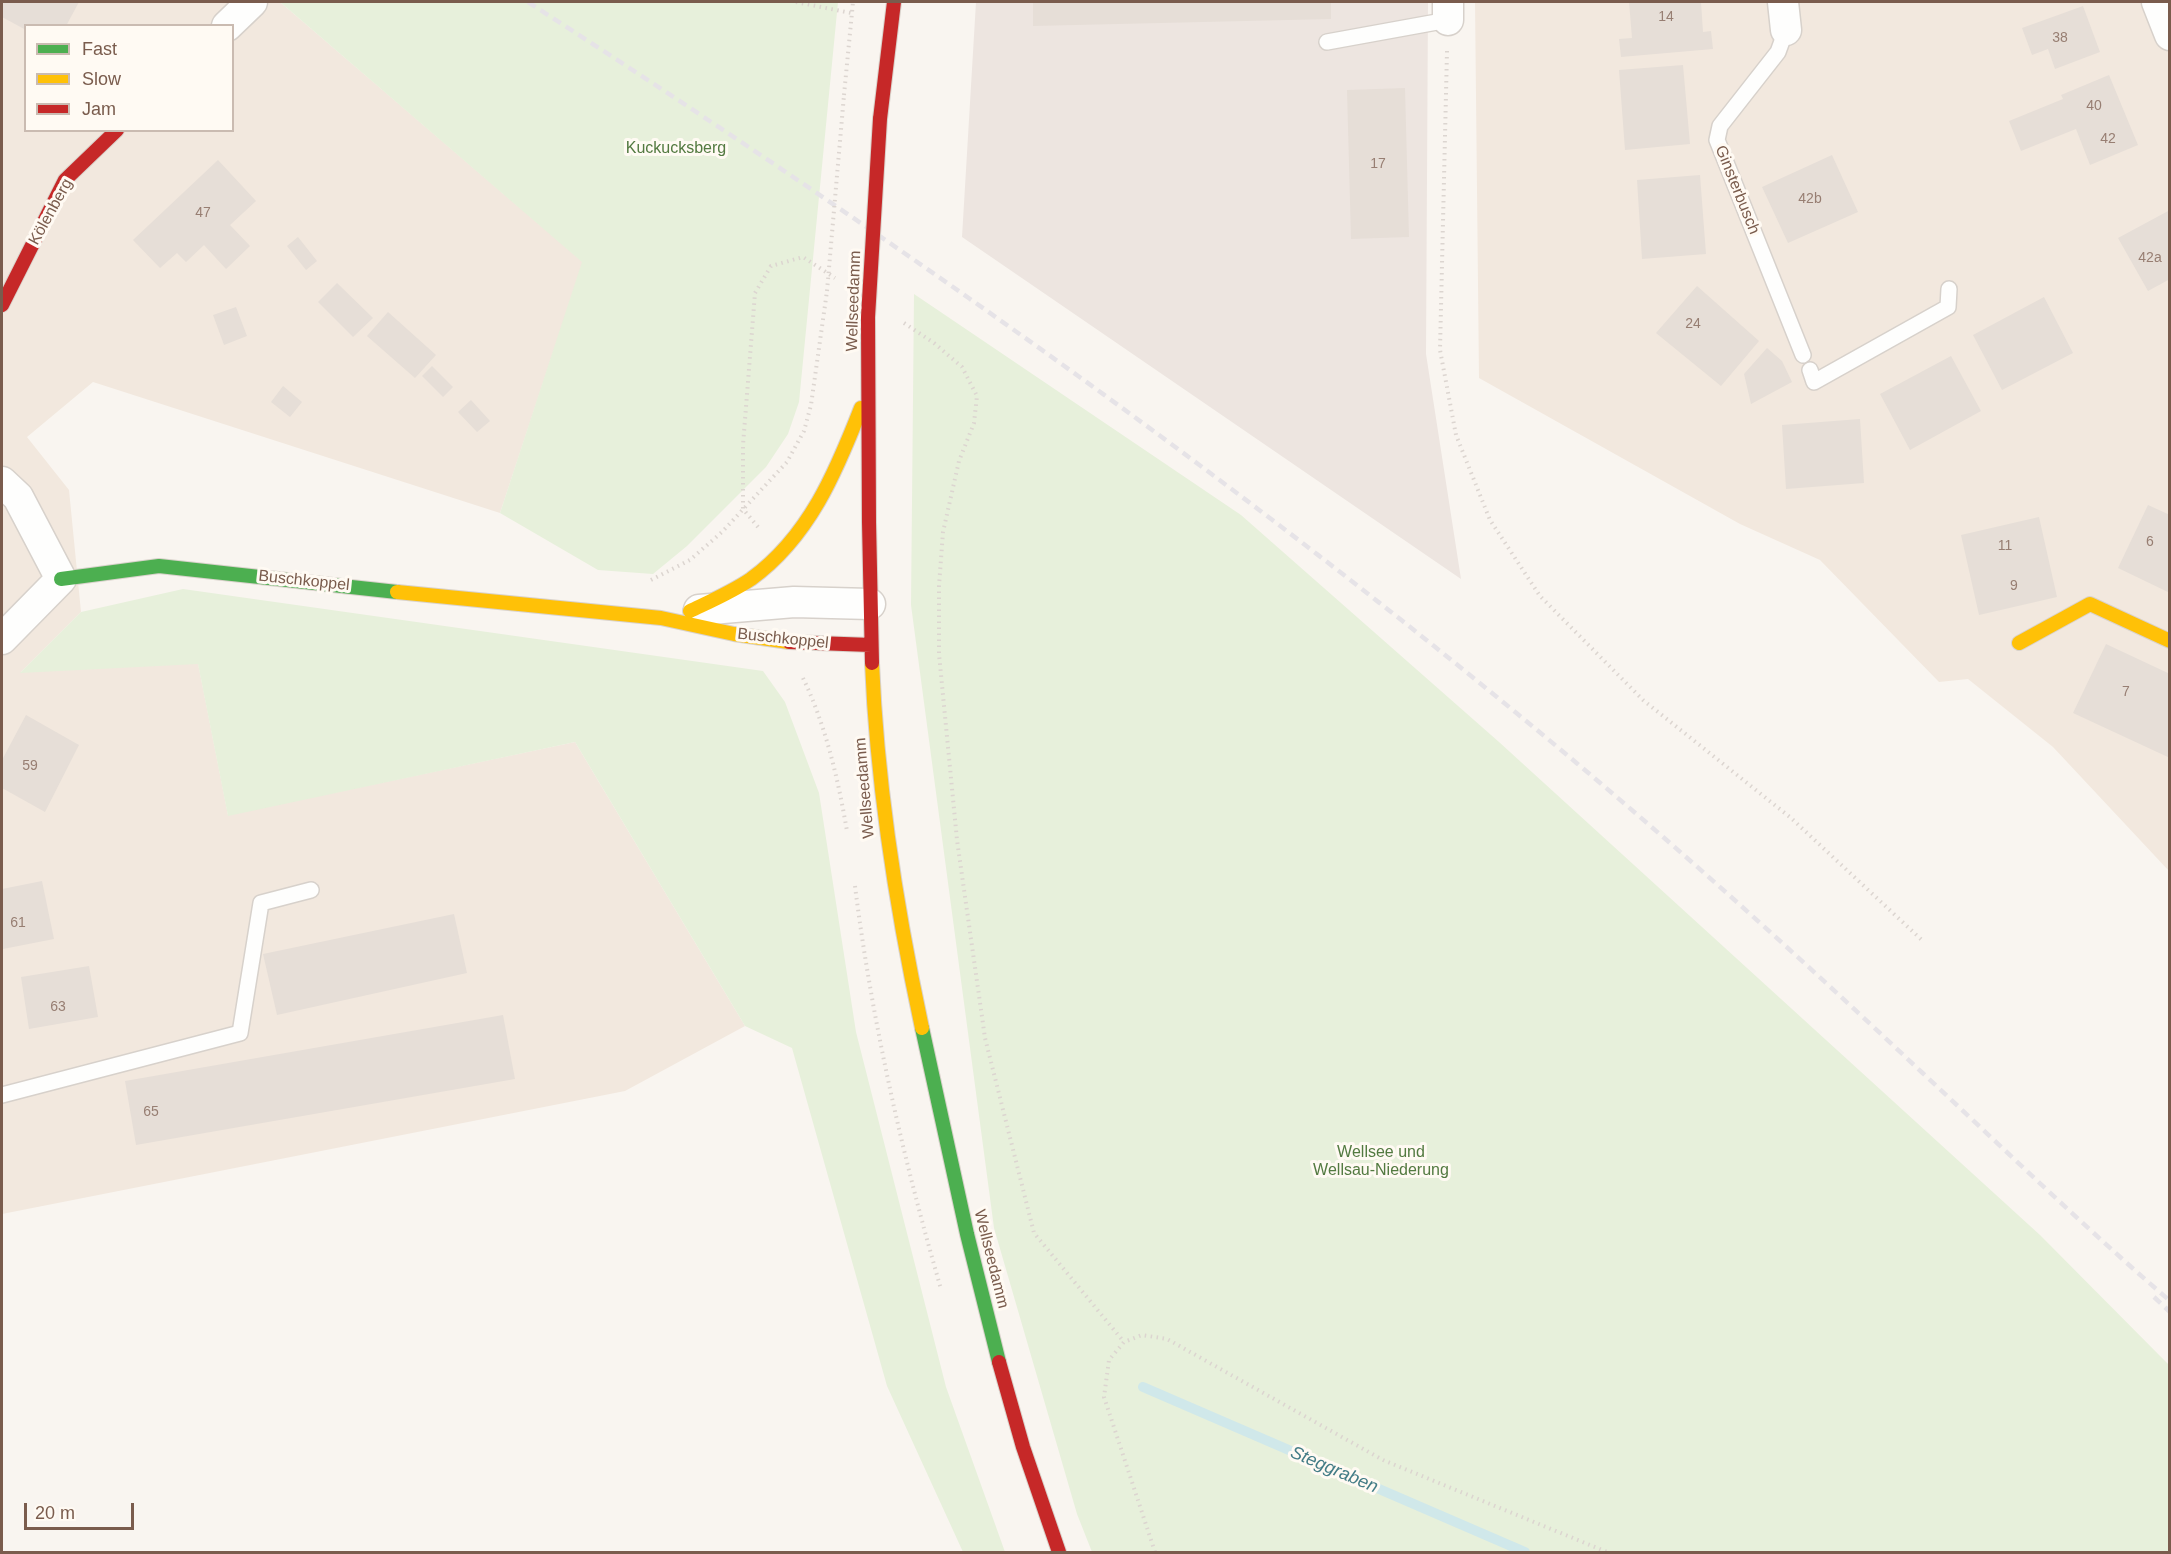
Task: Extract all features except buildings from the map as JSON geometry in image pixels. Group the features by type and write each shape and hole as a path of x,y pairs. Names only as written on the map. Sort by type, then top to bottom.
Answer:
{"main road":[{"name":"Wellseedamm","path":"894,2 880,119 868,317 871,645 880,789 888,855 921,1026 965,1223 1022,1448 1059,1552"},
{"name":"Kölenberg","path":"2,305 65,180 115,132"},
{"path":"690,611 727,594 752,579 797,537 814,512 839,464 867,392"},
{"name":"Buschkoppel","path":"61,579 159,566 566,610 661,618 734,634 795,643 871,645"},
{"path":"2019,643 2090,604 2169,641"}],"street":[{"path":"229,24 252,2"},
{"path":"2157,2 2169,35"},
{"path":"2,482 18,497 61,579 2,639"},
{"name":"Buschkoppel","path":"661,618 690,611 794,602 870,604"}],"lane":[{"path":"1327,42 1448,11"},
{"name":"Ginsterbusch","path":"1785,16 1778,52 1720,126 1717,140 1803,355"},
{"path":"1810,370 1815,382 1948,307 1949,289"},
{"path":"2,1095 240,1033 261,903 311,890"}],"path":[{"path":"796,2 851,13"},
{"path":"644,583 690,560 722,532 787,462 804,430 811,405 827,291 853,2"},
{"path":"1448,11 1440,350 1456,435 1490,520 1540,596 1643,700 1791,818 1924,942"},
{"path":"743,509 743,445 755,293 771,266 803,257 840,282"},
{"path":"897,318 934,343 962,367 977,396 974,423 959,460 943,532 939,586 939,654 957,840 985,1038 1034,1233 1124,1342"},
{"path":"1155,1552 1104,1397 1109,1360 1124,1342 1142,1335 1167,1339 1383,1460 1607,1552"}],"shaded area":[{"path":"2,2 280,2 583,262 500,513 93,382 27,437 69,490 81,612 21,672 198,663 228,815 575,742 745,1026 625,1091 2,1214"},
{"path":"976,2 1428,2 1426,354 1461,579 962,237"},
{"path":"1475,2 2169,2 2169,871 2053,747 1968,679 1939,682 1820,560 1740,524 1479,378"}],"green space":[{"name":"Kuckucksberg","path":"280,2 838,2 799,402 788,434 766,467 687,546 653,574 598,570 500,513 582,262"},
{"name":"Wellsee und Wellsau-Niederung","path":"914,294 1241,515 1499,742 2040,1235 2169,1365 2169,1552 1092,1552 1077,1514 994,1228 911,605"},
{"path":"183,589 763,671 785,702 819,793 856,1032 946,1387 1005,1552 963,1552 887,1386 792,1048 745,1026 575,742 228,816 198,664 20,673 81,612"}],"waterway":[{"name":"Steggraben","path":"1143,1387 1525,1552"}],"railway":[{"path":"528,2 803,184 1073,372 1205,469 1465,671 1674,846 2170,1301"},
{"path":"2154,1297 2170,1312"}],"traffic: fast":[{"path":"61,579 159,566 397,592"},
{"path":"922,1028 967,1234 999,1362"}],"traffic: slow":[{"path":"690,611 751,579 789,544 805,523 831,479 861,408"},
{"path":"397,592 661,618 734,634 789,642"},
{"path":"2019,643 2090,604 2170,641"},
{"path":"872,663 878,755 889,847 922,1028"}],"traffic: jam":[{"path":"880,119 894,2"},
{"path":"868,317 880,119"},
{"path":"2,305 65,180 115,132"},
{"path":"868,317 872,663"},
{"path":"789,642 871,645"},
{"path":"999,1362 1023,1447 1059,1552"}]}
